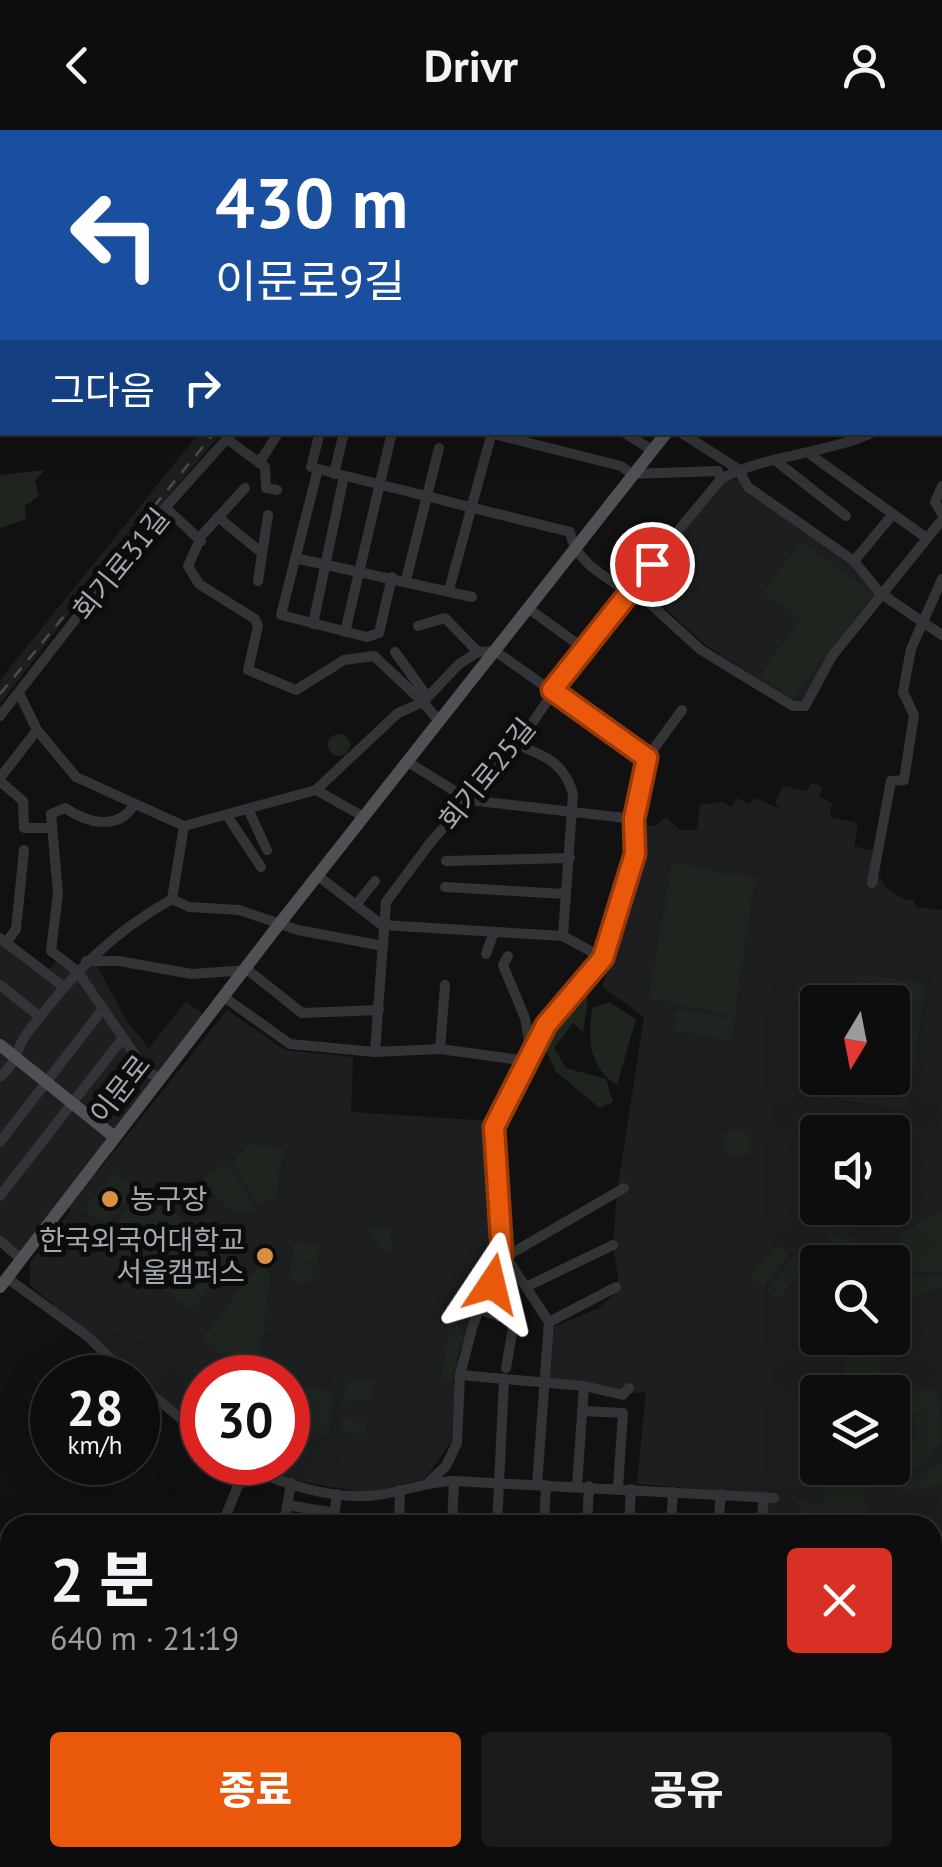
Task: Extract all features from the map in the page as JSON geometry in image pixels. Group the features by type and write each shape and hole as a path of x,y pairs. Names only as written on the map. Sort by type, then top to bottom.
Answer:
{"main road":[{"name":"이문로","path":"3,1282 112,1135 248,970 280,923 664,435"},
{"path":"0,1044 112,1135"}],"street":[{"path":"259,463 278,435"},
{"path":"319,435 312,467 570,532 572,549 629,593 636,591 701,650 793,706 805,706 832,656 942,517 935,502 942,486"},
{"path":"313,624 344,435"},
{"path":"345,632 391,435"},
{"path":"449,590 490,435"},
{"path":"498,435 621,466 632,474 718,471 721,478"},
{"path":"628,435 652,450"},
{"path":"685,435 738,470 748,487 854,561 880,593 942,635"},
{"name":"회기로25길","path":"375,1052 382,925 390,896 517,745 584,648 721,478 776,460 811,455 866,435"},
{"name":"회기로31길","path":"0,716 166,508 230,436 269,474 266,488 277,490"},
{"path":"406,580 439,448"},
{"path":"811,455 925,538"},
{"path":"776,460 846,516"},
{"path":"318,469 281,616 367,637 379,633 392,577"},
{"path":"245,488 189,558 192,576 256,619 258,626 248,670 296,690 349,658 374,656 425,699"},
{"path":"166,508 201,541"},
{"path":"854,561 893,514"},
{"path":"258,581 268,515"},
{"path":"218,518 262,553"},
{"path":"296,558 472,598"},
{"path":"872,883 891,781 904,780 910,749 914,715 903,692 911,649 942,579"},
{"path":"529,609 584,648"},
{"path":"418,626 445,618 478,652"},
{"path":"395,652 440,720"},
{"path":"19,693 37,730 76,778 184,826 316,790 398,713 425,699 459,664 478,652 495,652 647,758"},
{"path":"430,1481 446,1466 456,1443 460,1375 503,1254 494,1127 546,1025 603,958 635,854 634,819 647,758 682,710"},
{"path":"37,730 0,779 24,801 24,828 52,828"},
{"path":"517,745 548,756 568,776 573,814 563,936"},
{"path":"408,762 469,800 634,819"},
{"path":"316,790 364,817"},
{"path":"134,805 118,818 93,823 61,808 52,814 58,897 51,951 77,971 122,1039 159,1080"},
{"path":"250,811 267,850"},
{"path":"228,817 261,867"},
{"path":"172,899 184,826"},
{"path":"24,850 16,929 3,940 64,987"},
{"path":"446,861 570,858"},
{"path":"318,876 382,925 563,936 603,958"},
{"path":"356,905 375,881"},
{"path":"445,887 565,894"},
{"path":"172,899 189,907 239,910 382,946"},
{"path":"0,1078 18,1060 23,1038 86,961 132,922 172,899"},
{"path":"486,954 494,932"},
{"path":"508,956 503,965 524,1018 529,1057"},
{"path":"86,961 119,961 192,974 248,970 302,1013 379,1010"},
{"path":"0,984 40,1017"},
{"path":"440,1049 444,985"},
{"path":"224,997 284,1042 375,1052 440,1049 529,1057"},
{"path":"0,1142 102,1010"},
{"path":"0,1196 122,1039"},
{"path":"503,1254 624,1188"},
{"path":"0,1241 21,1259"},
{"path":"528,1286 613,1245"},
{"path":"503,1254 549,1322 541,1485 543,1515"},
{"path":"3,1282 88,1336 107,1355"},
{"path":"549,1322 616,1287"},
{"path":"480,1310 514,1322 505,1374 497,1515"},
{"path":"460,1375 505,1374 544,1385 626,1392 618,1488"},
{"path":"584,1386 585,1515"},
{"path":"160,1401 180,1418"},
{"path":"582,1411 623,1413"},
{"path":"299,1485 337,1494 374,1496 430,1481 721,1494 769,1498 765,1515"},
{"path":"452,1515 454,1481"},
{"path":"226,1515 236,1485"},
{"path":"285,1515 291,1485"},
{"path":"630,1515 631,1489"},
{"path":"399,1515 400,1490"},
{"path":"672,1515 673,1492"},
{"path":"334,1515 337,1494"},
{"path":"719,1515 721,1494"},
{"path":"286,1505 320,1515"}],"shaded area":[{"path":"197,435 220,435 88,589 0,704 0,680"},
{"path":"45,470 35,481 39,496 25,506 26,519 0,528 0,475"},
{"path":"737,479 850,563 876,594 828,654 805,699 795,702 707,646 640,586 726,480"},
{"path":"802,542 873,594 793,698 760,675 800,619 763,592"},
{"path":"335,734 343,734 350,745 343,756 335,756 328,749 328,741"},
{"path":"811,783 823,787 819,796 832,803 830,817 858,823 854,846 875,851 872,876 881,878 885,887 905,900 914,900 916,907 942,910 942,1515 765,1515 767,1494 637,1484 646,1391 628,1395 548,1383 551,1328 599,1308 615,1293 618,1278 613,1245 617,1191 644,1017 602,986 628,918 644,825 654,826 666,817 680,830 697,830 700,805 723,802 732,807 737,798 749,804 754,798 784,810 775,803 783,786 806,791"},
{"path":"672,863 755,878 734,1016 649,998"},
{"name":"한국외국어대학교 서울캠퍼스","path":"0,938 46,973 59,958 76,971 95,962 127,1021 149,1048 186,1001 208,1018 91,1169 97,1173 227,1010 285,1050 353,1057 351,1112 493,1121 497,1250 459,1355 451,1442 425,1479 365,1493 310,1483 310,1355 180,1355 180,1411 160,1395 160,1355 113,1355 30,1285 30,1263 71,1210 64,1205 21,1259 5,1247 0,1234"},
{"path":"858,974 925,983 910,1094 910,985 856,985"},
{"path":"588,998 583,1032 573,1023 554,1048 566,1068 606,1079 613,1102 600,1108 556,1072 543,1043 549,1029"},
{"path":"609,1002 636,1019 617,1085 595,1061 590,1031 592,1008"},
{"path":"677,1009 735,1018 731,1040 674,1031"},
{"path":"842,1095 910,1095 908,1109 841,1100"},
{"path":"737,1129 747,1133 751,1143 747,1153 737,1157 727,1153 723,1143 727,1133"},
{"path":"250,1144 283,1149 276,1199 256,1204 233,1161"},
{"path":"225,1164 243,1187 255,1213 233,1210 203,1186 204,1176"},
{"name":"농구장","path":"114,1172 135,1188 107,1226 85,1209"},
{"path":"144,1191 230,1252 230,1261 195,1307 188,1307 104,1246 137,1194"},
{"path":"942,1208 942,1272 912,1272 910,1245 900,1245 901,1234"},
{"path":"844,1225 856,1245 833,1245 823,1233"},
{"path":"366,1226 390,1229 392,1252 382,1250"},
{"path":"294,1242 319,1245 317,1266 304,1261 319,1271 302,1285 290,1277"},
{"path":"778,1245 790,1254 763,1288 749,1277"},
{"path":"794,1257 800,1262 800,1272 778,1299 767,1290"},
{"path":"260,1263 270,1274 261,1355 218,1355 205,1345 203,1337"},
{"path":"942,1276 942,1287 910,1297 910,1278"},
{"path":"451,1309 462,1334 452,1379 442,1378"},
{"path":"847,1355 884,1355 882,1375 843,1375"},
{"path":"347,1380 373,1382 370,1400 344,1402"},
{"path":"310,1387 334,1390 328,1435 310,1433"},
{"path":"938,1389 942,1441 921,1465 910,1470 910,1442 916,1443 914,1412 910,1409 910,1391"},
{"path":"343,1416 354,1423 366,1420 365,1436 340,1430"},
{"path":"942,1461 942,1486 911,1489 883,1501"},
{"path":"827,1485 880,1485 847,1501 864,1493 869,1515 804,1515 796,1500 821,1504"}],"railway":[{"path":"0,694 213,435"}],"place":[{"name":"농구장","path":"110,1199"},
{"name":"한국외국어대학교 서울캠퍼스","path":"265,1256"}],"route":[{"path":"492,1284 502,1254 494,1127 546,1025 603,958 635,854 634,819 647,758 552,690 652,564"}]}
